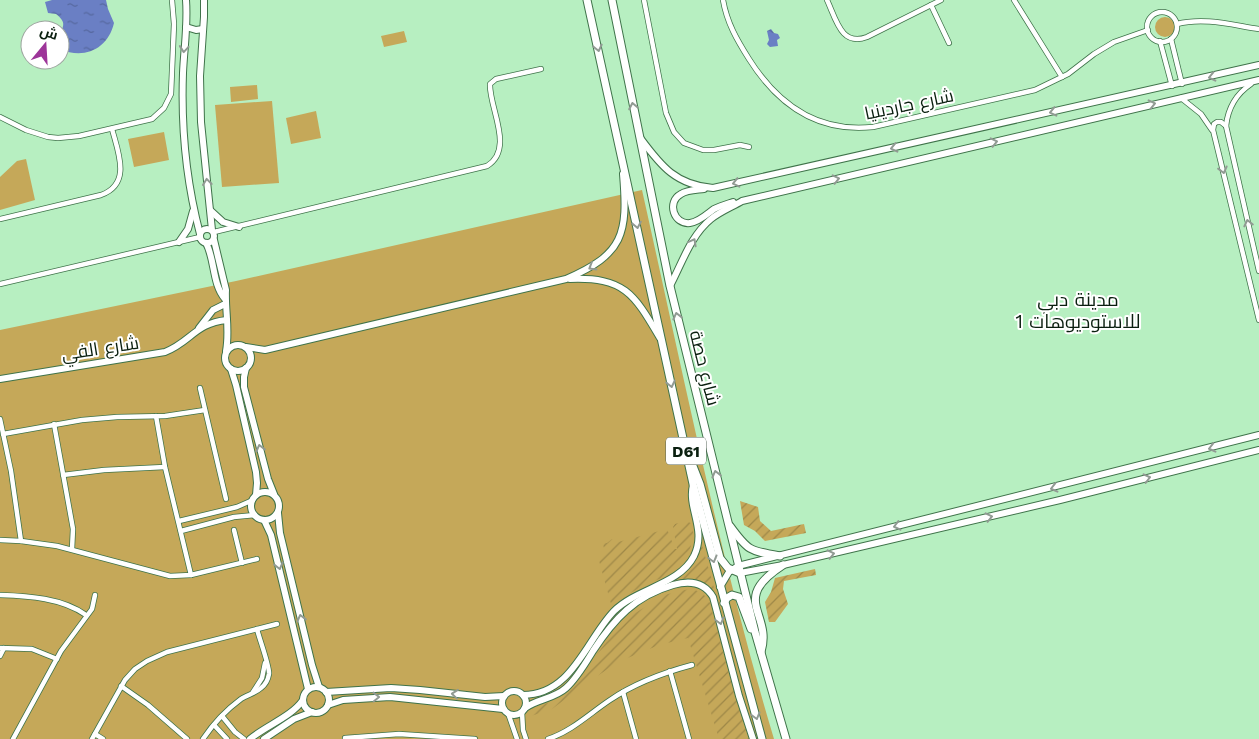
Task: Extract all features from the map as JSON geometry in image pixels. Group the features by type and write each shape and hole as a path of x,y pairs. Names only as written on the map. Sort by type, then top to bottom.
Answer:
{"main road":[{"name":"شارع حصة","path":"587,0 693,484 762,739"},
{"name":"شارع حصة","path":"612,0 670,286 737,569 786,739"},
{"path":"686,450 697,475 720,558 724,564 737,569"},
{"path":"727,521 747,547 758,552 780,556"},
{"path":"760,652 763,637 755,605 757,591 765,578 784,565"},
{"path":"724,603 727,598 732,596 739,597 748,626 755,632"}],"street":[{"path":"0,118 26,130 53,137 69,138 152,119 168,101 172,86 174,24 172,0"},
{"path":"186,0 183,63 186,158 193,207 200,235 211,254 220,293 225,301"},
{"path":"204,0 204,29 200,76 201,122 213,234 226,290 225,301 229,331 224,359 226,365 231,369 237,371 246,368"},
{"path":"644,0 666,113 674,132 684,143 703,150 740,145 749,147"},
{"name":"شارع جاردينيا","path":"723,0 726,16 735,38 762,79 777,94 793,108 811,118 828,125 855,128 873,127 1025,93 1062,78 1114,42 1148,30"},
{"path":"827,0 842,32 855,40 868,37 941,0"},
{"path":"1014,0 1062,78"},
{"path":"931,5 949,43"},
{"path":"1162,12 1172,15 1177,24 1177,30 1171,39 1160,41 1154,39 1148,30 1149,20 1153,15 1162,12"},
{"path":"1177,24 1192,21 1208,21 1259,29"},
{"path":"186,27 196,30 204,29"},
{"path":"1171,39 1182,84"},
{"path":"1160,41 1172,86"},
{"path":"1258,80 721,206 693,222 683,222 673,212 673,202 680,194 1182,84 1259,65"},
{"path":"0,284 179,242 200,235 205,229 213,234 487,166 497,156 499,135 490,84 496,79 541,69"},
{"path":"1258,80 1247,86 1235,99 1230,109 1226,126 1259,271"},
{"path":"1180,98 1202,114 1213,130 1259,320"},
{"path":"1213,130 1214,124 1217,122 1221,122 1226,126"},
{"path":"0,219 101,195 111,190 118,182 121,172 120,159 112,129"},
{"path":"640,138 660,164 671,174 691,184 713,188"},
{"path":"328,705 329,698 326,692 319,687 312,665 280,533 279,502 268,479 244,387 246,368 250,361 265,350 566,279 596,265 610,252 619,237 624,220 626,207 622,170 623,161"},
{"path":"670,286 701,229 717,215 742,201"},
{"path":"179,242 190,223 193,207"},
{"path":"211,211 223,222 239,227"},
{"path":"206,243 210,242 213,234"},
{"path":"566,279 600,279 625,290 639,303 661,340"},
{"path":"198,329 213,310 225,301"},
{"path":"198,329 207,324 227,320"},
{"name":"شارع الفي","path":"0,379 165,352 178,346 198,329"},
{"path":"229,331 250,355 250,361"},
{"path":"226,351 234,345 265,350"},
{"path":"231,369 256,472 257,483 252,510 255,515 264,520 270,531 308,690 303,700 293,710 250,739"},
{"path":"200,388 226,499"},
{"path":"3,434 54,424 100,418 156,416 205,410"},
{"path":"156,416 165,467 191,575"},
{"path":"0,419 11,471 21,541"},
{"path":"54,424 73,529 72,549"},
{"path":"720,587 726,576 737,569 815,546 1259,435"},
{"path":"737,569 784,565 1051,502 1259,450"},
{"path":"63,475 104,470 165,467"},
{"path":"523,696 540,693 556,685 573,668 603,624 615,610 636,594 676,576 688,565 696,550 699,539 692,494 693,484"},
{"path":"179,521 237,507 265,492 274,494"},
{"path":"264,520 272,518 278,513"},
{"path":"181,531 234,517 255,515"},
{"path":"234,530 242,563"},
{"path":"0,540 21,541 72,549 163,575 191,575 257,559"},
{"path":"264,739 294,719 312,712 320,712 328,705 343,700 390,697 506,711 515,715 565,688 576,676 615,620 630,606 670,586 691,582 704,587 713,598 739,696 753,739"},
{"path":"0,595 37,598 76,608 86,615"},
{"path":"13,739 57,659 92,609 95,595"},
{"path":"92,739 121,686 135,669 154,657 277,624"},
{"path":"203,739 222,716 252,693 262,688 268,678 269,671 257,629"},
{"path":"0,656 2,648 32,650 57,659"},
{"path":"548,739 571,729 623,692 653,676 692,665"},
{"path":"670,671 689,739"},
{"path":"121,686 148,705 187,739"},
{"path":"308,690 319,687"},
{"path":"326,692 391,688 485,697 504,696 517,691 526,700 523,710 526,739"},
{"path":"623,692 636,739"},
{"path":"504,696 502,704 517,739"},
{"path":"303,700 306,707 312,712"},
{"path":"222,716 235,732 244,739"},
{"path":"214,725 228,739 235,732"},
{"path":"95,734 103,739"},
{"path":"345,738 388,734 414,737 475,739"}],"shaded area":[{"path":"1165,17 1172,20 1175,27 1172,34 1165,37 1158,34 1155,27 1158,20"},
{"path":"404,31 407,42 384,47 381,36"},
{"path":"257,85 258,99 231,102 230,87"},
{"path":"272,101 279,183 222,187 215,105"},
{"path":"316,111 321,138 291,144 286,118"},
{"path":"164,132 169,160 134,167 128,139"},
{"path":"26,159 35,200 0,210 0,177 17,161"},
{"path":"642,190 719,534 774,739 0,739 0,330 236,281"},
{"path":"740,501 758,507 760,521 771,531 804,524 806,533 765,541 755,531 744,525"},
{"path":"686,521 693,524 692,539 689,553 681,565 670,574 644,585 611,604 598,557 604,549 603,543 607,543 612,539 618,542 667,529 675,549 677,549 673,527 675,524"},
{"path":"702,545 716,595 708,586 695,579 678,581 694,563"},
{"path":"815,569 816,575 784,581 783,589 788,604 775,622 769,622 765,602 771,592 775,578"},
{"path":"689,589 701,593 710,603 749,739 719,739 688,638 659,645 618,662 552,709 528,717 528,711 557,699 574,685 622,621 668,594"}],"water":[{"path":"52,0 106,0 114,23 111,32 101,46 94,50 78,53 70,52 70,20 61,20 56,14 48,13 45,2"},
{"path":"771,29 780,38 777,40 778,46 770,47 767,44 769,40 767,31"}],"district":[{"name":"مدينة دبي للاستوديوهات 1","path":"1078,310"}]}
